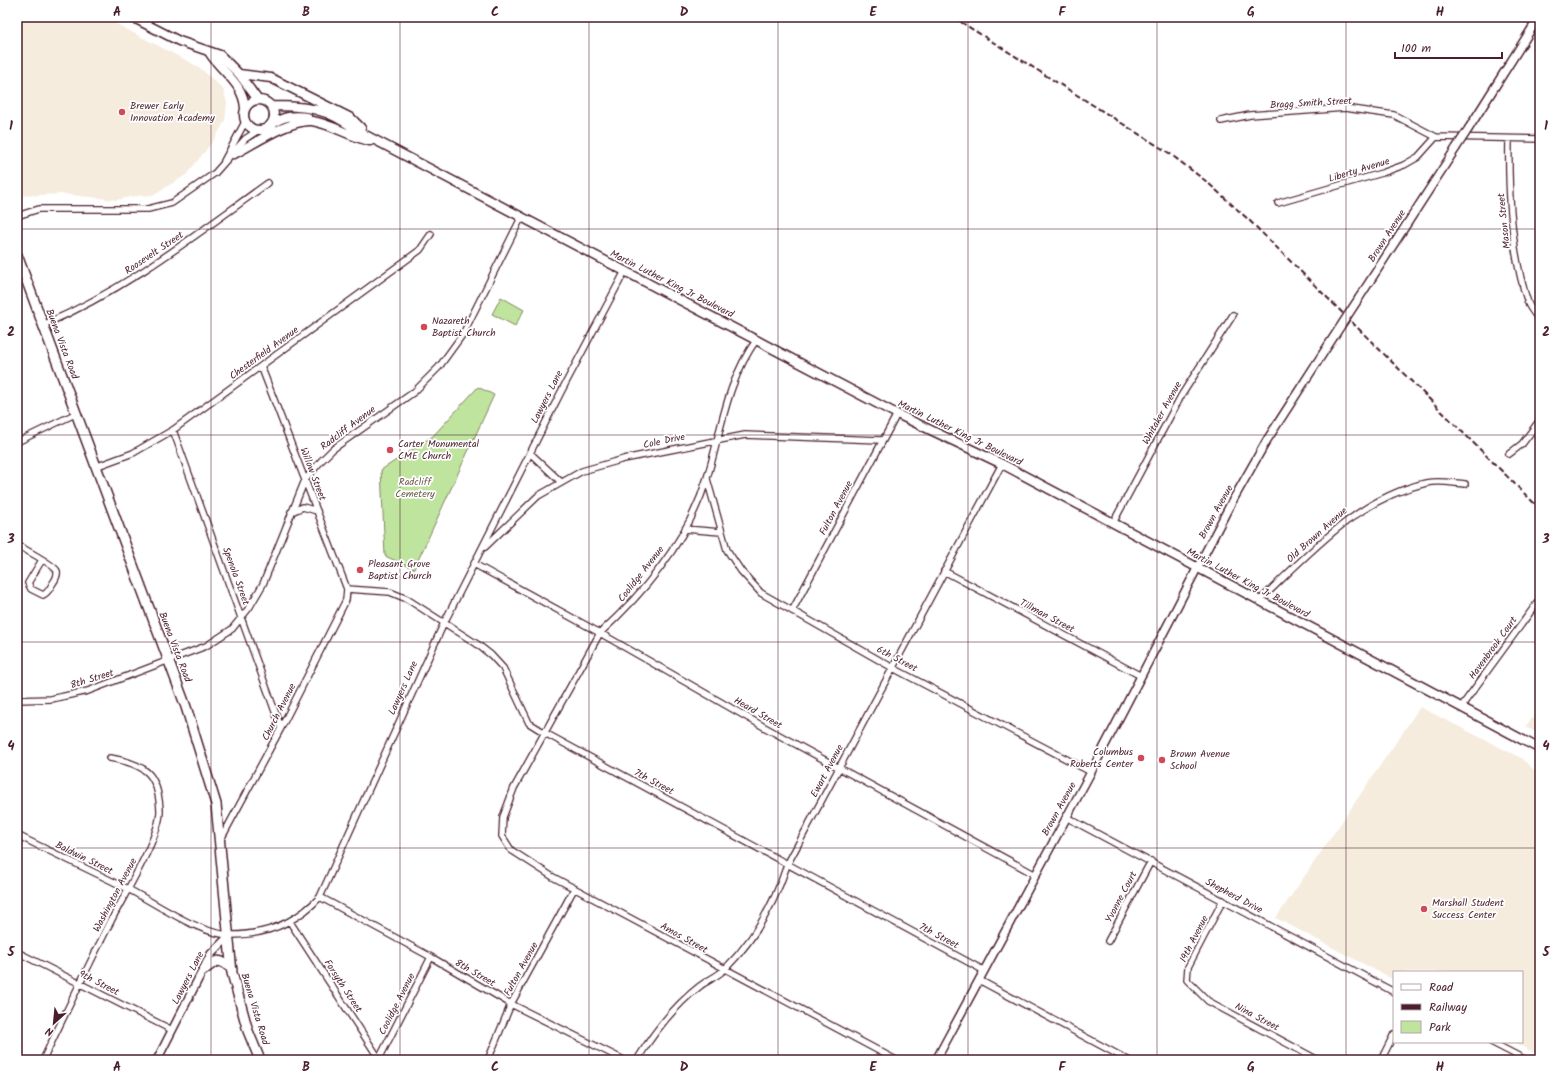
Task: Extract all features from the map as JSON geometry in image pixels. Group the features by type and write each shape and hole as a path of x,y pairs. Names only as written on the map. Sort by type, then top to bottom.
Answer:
{"main road":[{"path":"132,17 179,41 220,55 239,74 258,100 271,106 274,116 271,125 257,131 252,129 245,122 244,99 238,85 208,52"},
{"name":"Martin Luther King Jr Boulevard","path":"239,74 271,78 288,86 351,118 370,137"},
{"path":"245,108 248,104 258,100"},
{"name":"Martin Luther King Jr Boulevard","path":"271,106 287,106 324,111 343,120 356,130"},
{"name":"Martin Luther King Jr Boulevard","path":"271,125 278,120 289,116 299,116 314,118 356,130 520,218 757,339 896,414 1002,464 1540,749"},
{"path":"234,154 280,129 300,121 318,123 359,138 381,143"},
{"name":"Buena Vista Road","path":"17,255 77,413 95,467 169,660 186,707 216,804 230,935 232,969 248,1031 260,1060"},
{"path":"204,970 215,961 221,961 232,969"}],"street":[{"name":"Brown Avenue","path":"936,1060 1034,874 1091,772 1197,567 1267,440 1539,17"},
{"name":"Bragg Smith Street","path":"1221,121 1250,115 1345,108 1394,115 1436,137 1540,139"},
{"path":"223,164 245,122"},
{"path":"17,216 38,209 148,209 172,203 196,188 215,173 234,154 245,139 257,131"},
{"name":"Liberty Avenue","path":"1278,203 1382,173 1404,165 1418,157 1436,137"},
{"name":"Mason Street","path":"1509,139 1508,164 1513,236 1528,304 1540,321"},
{"name":"Roosevelt Street","path":"43,325 75,311 144,272 268,183"},
{"name":"Radcliff Avenue","path":"169,660 206,646 232,629 242,618 256,598 263,584 305,480 333,449 414,392 440,367 463,334 520,218"},
{"name":"Chesterfield Avenue","path":"95,467 133,453 173,430 420,250 431,234"},
{"name":"Lawyers Lane","path":"157,1060 211,954 230,935 272,929 290,922 306,912 320,897 444,623 530,453 625,271"},
{"name":"Whitaker Avenue","path":"1113,523 1181,396 1233,315"},
{"name":"Coolidge Avenue","path":"508,804 514,788 600,632 622,613 644,587 685,529 707,478 731,387 744,357 757,339"},
{"name":"Willow Street","path":"261,366 347,588"},
{"path":"17,442 77,413"},
{"name":"Fulton Avenue","path":"792,612 896,414"},
{"path":"1509,454 1522,444 1540,420"},
{"name":"Spenola Street","path":"173,430 281,728"},
{"name":"Cole Drive","path":"480,553 499,532 538,496 582,471 624,459 745,435 882,440"},
{"path":"530,453 562,482"},
{"name":"Ewart Avenue","path":"637,1060 653,1034 676,1008 700,986 724,970 750,941 766,915 778,892 786,865 1002,464"},
{"name":"6th Street","path":"707,478 727,550 761,593 792,612 893,668 1091,772"},
{"name":"Old Brown Avenue","path":"1259,601 1339,526 1371,505 1401,491 1426,483 1465,484"},
{"path":"291,512 303,507 317,511"},
{"path":"685,529 721,532"},
{"path":"17,545 42,560 57,572 57,576 47,593 43,595 31,589 28,582 42,560"},
{"name":"Heard Street","path":"474,564 600,632 839,769 1034,874"},
{"name":"Tillman Street","path":"944,571 1141,676"},
{"name":"7th Street","path":"347,588 390,592 407,599 491,655 503,668 529,723 545,733 718,826 786,865 983,970"},
{"name":"Church Avenue","path":"220,841 281,728 346,600 347,588"},
{"name":"Havenbrook Court","path":"1461,707 1540,599"},
{"name":"8th Street","path":"17,701 51,699 88,691 169,660"},
{"name":"Washington Avenue","path":"44,1060 79,983 127,889 146,857 155,832 160,811 156,790 149,771 133,762 110,758"},
{"name":"Amos Street","path":"508,804 503,817 502,836 511,850 540,870 724,970 896,1060"},
{"name":"Shepherd Drive","path":"1066,817 1393,991"},
{"name":"Baldwin Street","path":"17,835 127,889 193,924 212,931 230,935"},
{"name":"Yvonne Court","path":"1108,942 1151,861"},
{"name":"Fulton Avenue","path":"488,1060 512,1004 574,889"},
{"name":"8th Street","path":"320,897 431,957 512,1004 624,1060"},
{"name":"19th Avenue","path":"1192,985 1187,980 1188,967 1223,900"},
{"name":"Forsyth Street","path":"290,922 379,1060"},
{"name":"9th Street","path":"17,952 172,1030"},
{"name":"Coolidge Avenue","path":"379,1060 431,957"},
{"path":"979,980 1128,1060"},
{"name":"Nina Street","path":"1192,985 1208,1001 1318,1060"},
{"path":"1381,1060 1393,1036"},
{"path":"1493,1043 1526,1060"}],"shaded area":[{"name":"Brewer Early Innovation Academy","path":"17,17 103,17 199,67 223,89 227,103 225,121 214,140 186,175 153,195 135,196 116,200 63,194 17,196"},
{"path":"1420,707 1521,758 1540,773 1540,1056 1516,1043 1523,1043 1523,971 1393,971 1393,979 1276,918"},
{"path":"1540,708 1540,734 1525,727"}],"green space":[{"path":"501,297 524,310 515,326 492,314"},
{"name":"Radcliff Cemetery","path":"478,387 494,395 414,569 385,556 381,470 433,436"}],"railway":[{"path":"953,17 1169,153 1207,182 1249,220 1540,509"}],"place":[{"name":"Brewer Early Innovation Academy","path":"122,112"},
{"name":"Nazareth Baptist Church","path":"424,327"},
{"name":"Carter Monumental CME Church","path":"390,450"},
{"name":"Pleasant Grove Baptist Church","path":"360,570"},
{"name":"Columbus Roberts Center","path":"1141,758"},
{"name":"Brown Avenue School","path":"1162,760"},
{"name":"Marshall Student Success Center","path":"1424,909"}]}
